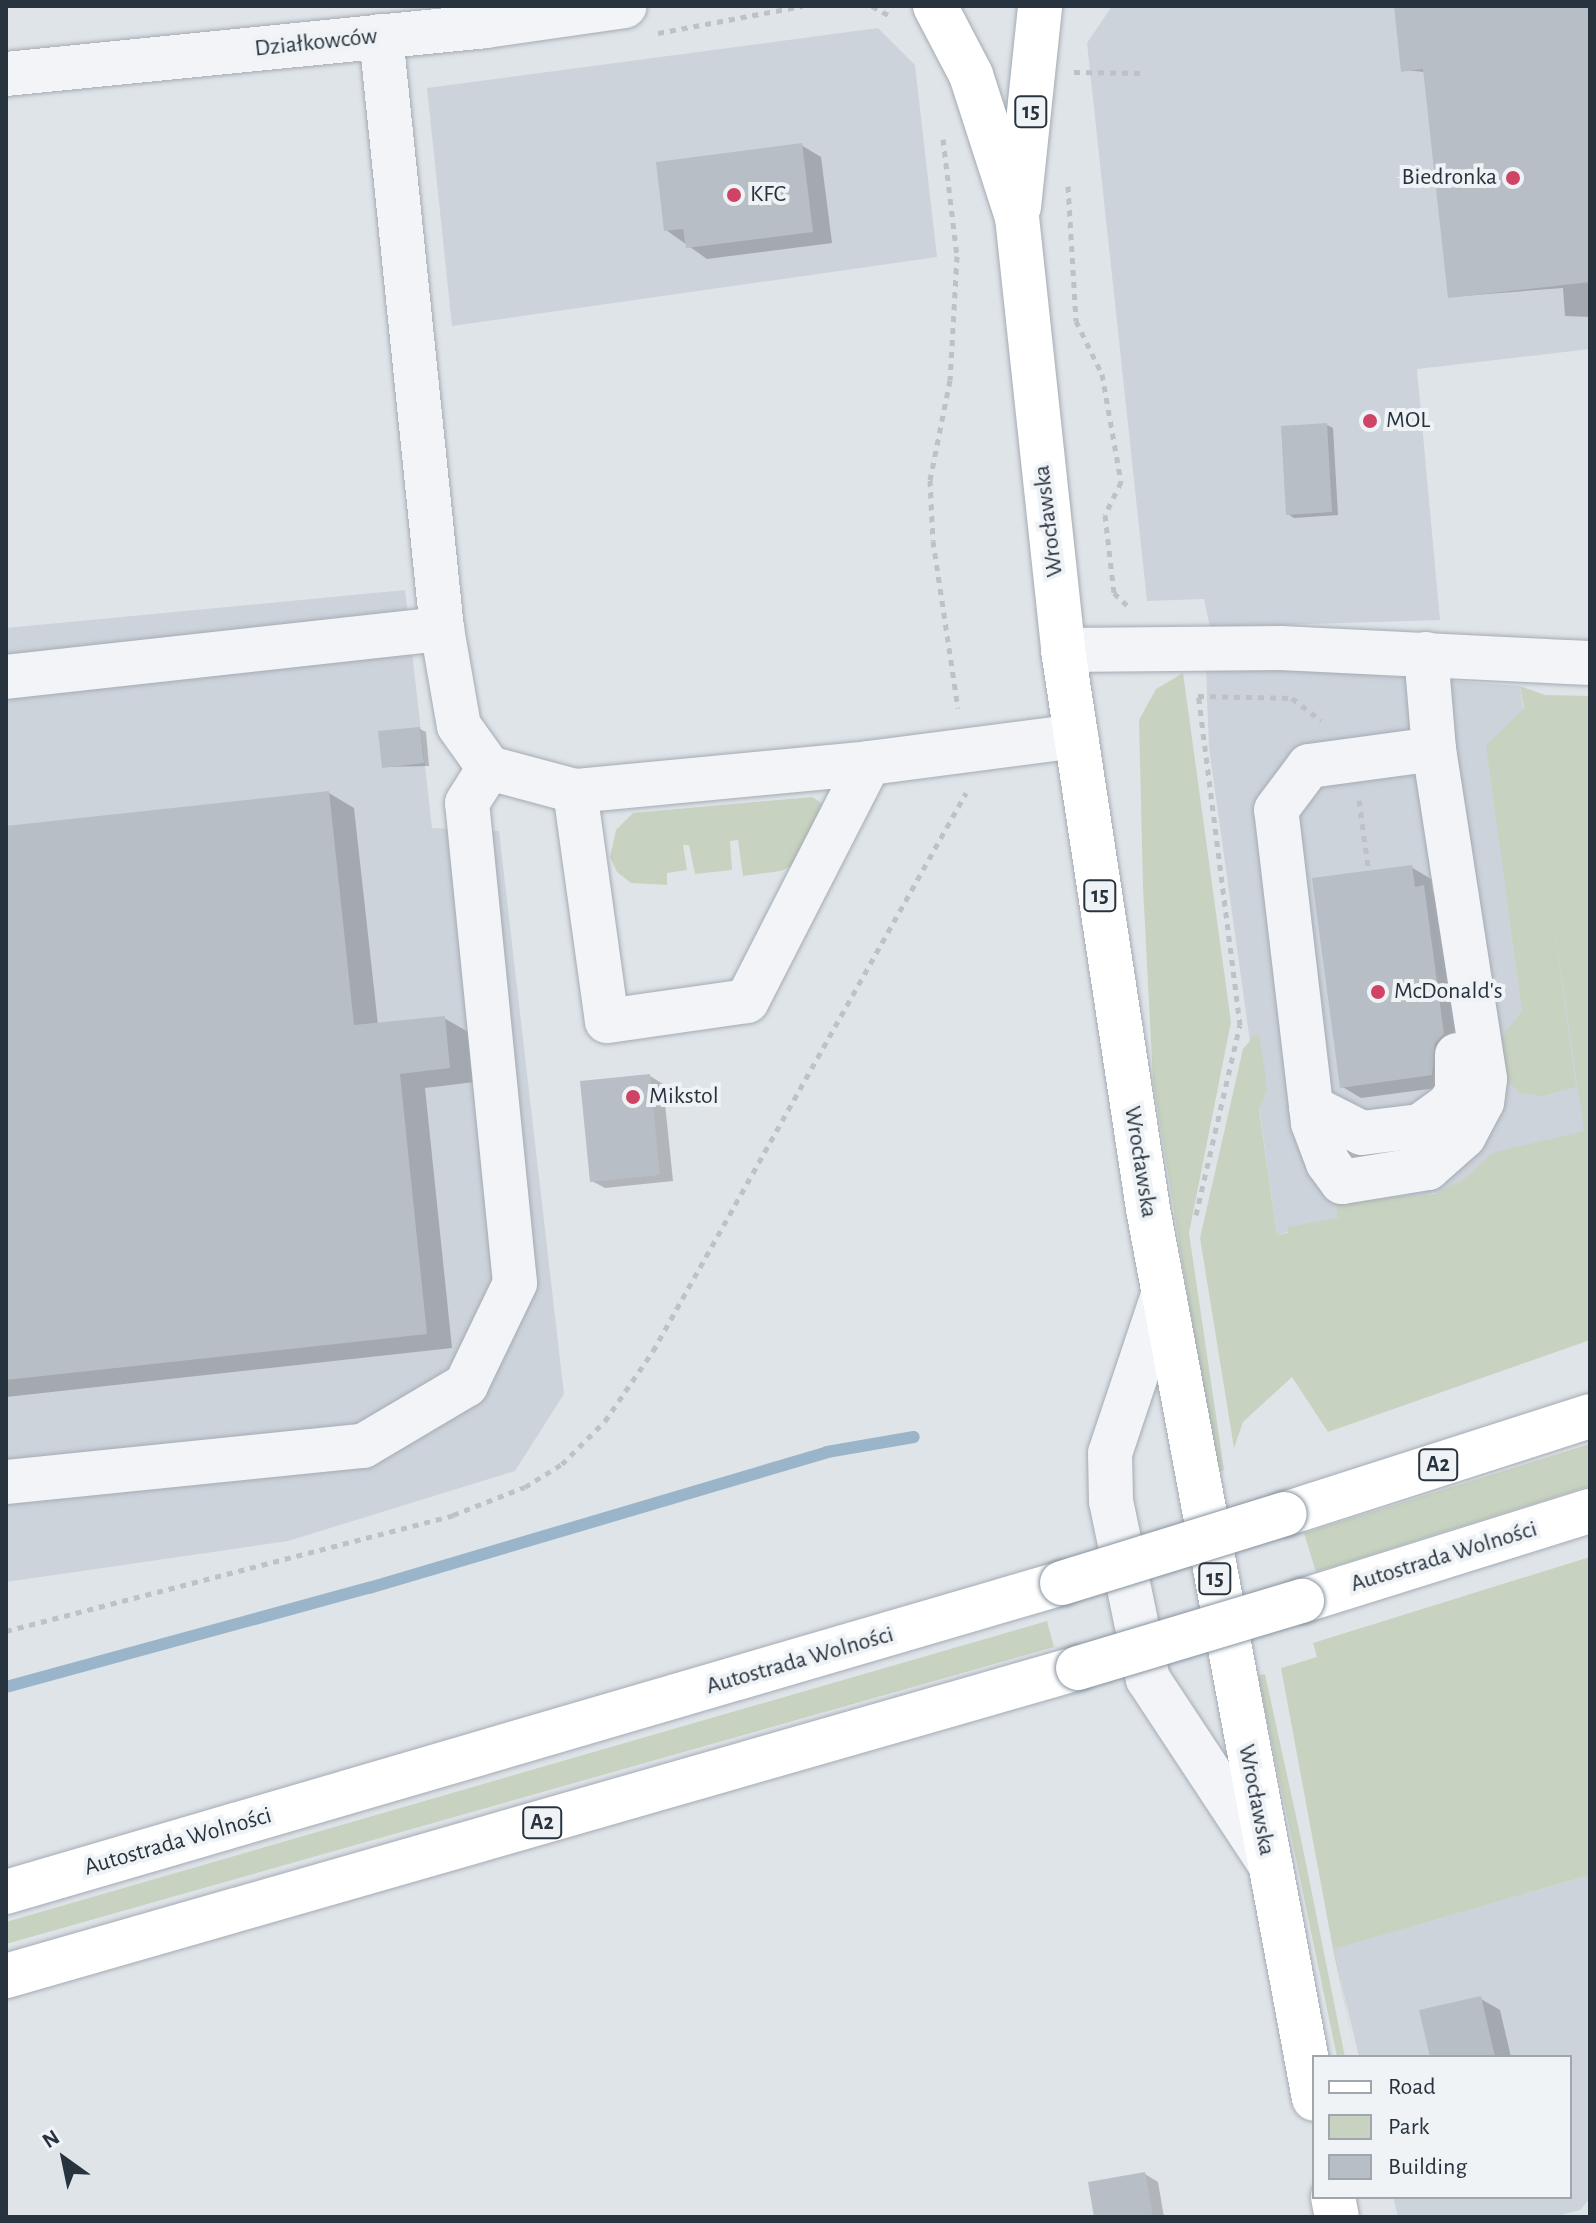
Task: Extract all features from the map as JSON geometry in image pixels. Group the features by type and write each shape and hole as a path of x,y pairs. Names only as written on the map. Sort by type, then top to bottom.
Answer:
{"main road":[{"name":"Wrocławska","path":"935,6 971,75 1017,217 1063,650 1162,1298 1312,2089"},
{"name":"Wrocławska","path":"1017,217 1040,6"},
{"name":"Autostrada Wolności","path":"6,1892 1062,1583 1590,1416"},
{"name":"Autostrada Wolności","path":"6,1976 1078,1668 1590,1511"}],"street":[{"name":"Działkowców","path":"6,74 381,36 484,16 625,6"},
{"path":"381,36 442,629 459,726 489,768 575,791 869,763 1076,736"},
{"path":"6,677 442,629"},
{"path":"1063,650 1195,648 1426,654 1590,663"},
{"path":"1426,654 1434,749 1485,1079 1475,1118 1464,1136 1428,1168 1342,1182 1328,1163 1311,1107 1276,810 1309,766 1434,749"},
{"path":"575,791 607,1021 747,1001 869,763"},
{"path":"6,1482 363,1446 466,1385 515,1283 467,803 489,768"},
{"path":"1162,1298 1110,1453 1111,1501 1148,1679 1268,1861"}],"path":[{"path":"1062,72 1145,73"},
{"path":"6,1631 453,1515 525,1487 562,1464 605,1421 653,1351 966,797 946,602 933,541 930,480 950,380 957,256 941,123"},
{"path":"1068,181 1076,321 1102,374 1121,482 1105,515 1114,593 1132,609"},
{"path":"1195,648 1198,696 1240,1025 1196,1229"},
{"path":"1198,696 1292,698 1328,727"},
{"path":"1358,790 1368,867"}],"shaded area":[{"path":"1112,6 1590,6 1590,349 1417,369 1440,620 1210,627 1204,599 1147,601 1087,43"},
{"path":"878,28 915,65 937,257 452,326 427,88"},
{"path":"405,590 432,828 499,831 564,1394 515,1471 288,1541 6,1582 6,628"},
{"path":"1206,669 1304,670 1520,686 1588,1152 1277,1235 1209,748"},
{"path":"1590,1875 1590,2198 1580,2210 1554,2217 1398,2217 1394,2199 1572,2199 1572,2055 1359,2055 1333,1949"}],"green space":[{"path":"1183,673 1231,1022 1189,1233 1224,1470 1216,1472 1153,1080 1143,887 1139,720 1156,689"},
{"path":"1520,686 1545,695 1590,696 1590,1340 1328,1432 1292,1377 1243,1422 1234,1448 1200,1238 1243,1049 1254,1036 1259,1035 1265,1071 1267,1091 1259,1109 1277,1235 1288,1233 1287,1227 1338,1218 1335,1202 1434,1194 1463,1180 1492,1153 1584,1131 1548,882 1576,1087 1541,1096 1520,1093 1504,1078 1496,1044 1522,1011 1486,745 1524,708"},
{"path":"812,797 824,805 801,861 781,871 743,876 738,840 730,841 732,870 695,874 689,845 683,845 687,870 667,873 667,885 631,883 617,872 610,857 616,830 633,813"},
{"path":"1590,1444 1590,1486 1316,1572 1304,1533"},
{"path":"1590,1557 1590,1875 1334,1949 1356,2055 1333,1949 1281,1668 1317,1657 1313,1643"},
{"path":"1047,1621 1054,1647 6,1944 6,1922"},
{"path":"1265,1674 1345,2055 1337,2055 1258,1676"}],"building":[{"name":"Biedronka","path":"1394,6 1590,6 1590,282 1448,298 1423,69 1401,72"},
{"name":"KFC","path":"802,143 813,232 686,248 683,229 664,231 656,162"},
{"path":"1327,423 1332,512 1286,515 1281,426"},
{"path":"420,727 424,763 382,768 378,731"},
{"path":"329,791 354,1025 445,1016 450,1068 400,1074 427,1334 6,1380 6,826"},
{"name":"McDonald's","path":"1412,865 1415,887 1424,885 1444,1034 1435,1043 1432,1075 1340,1088 1312,878"},
{"path":"650,1074 660,1175 590,1182 580,1081"},
{"path":"1481,1996 1495,2055 1430,2055 1419,2010"},
{"path":"1145,2172 1153,2217 1094,2217 1088,2182"}],"waterway":[{"path":"6,1687 369,1588 827,1452 914,1437"}],"place":[{"name":"Biedronka","path":"1513,178"},
{"name":"KFC","path":"734,195"},
{"name":"MOL","path":"1370,421"},
{"name":"McDonald's","path":"1378,992"},
{"name":"Mikstol","path":"633,1097"}]}
